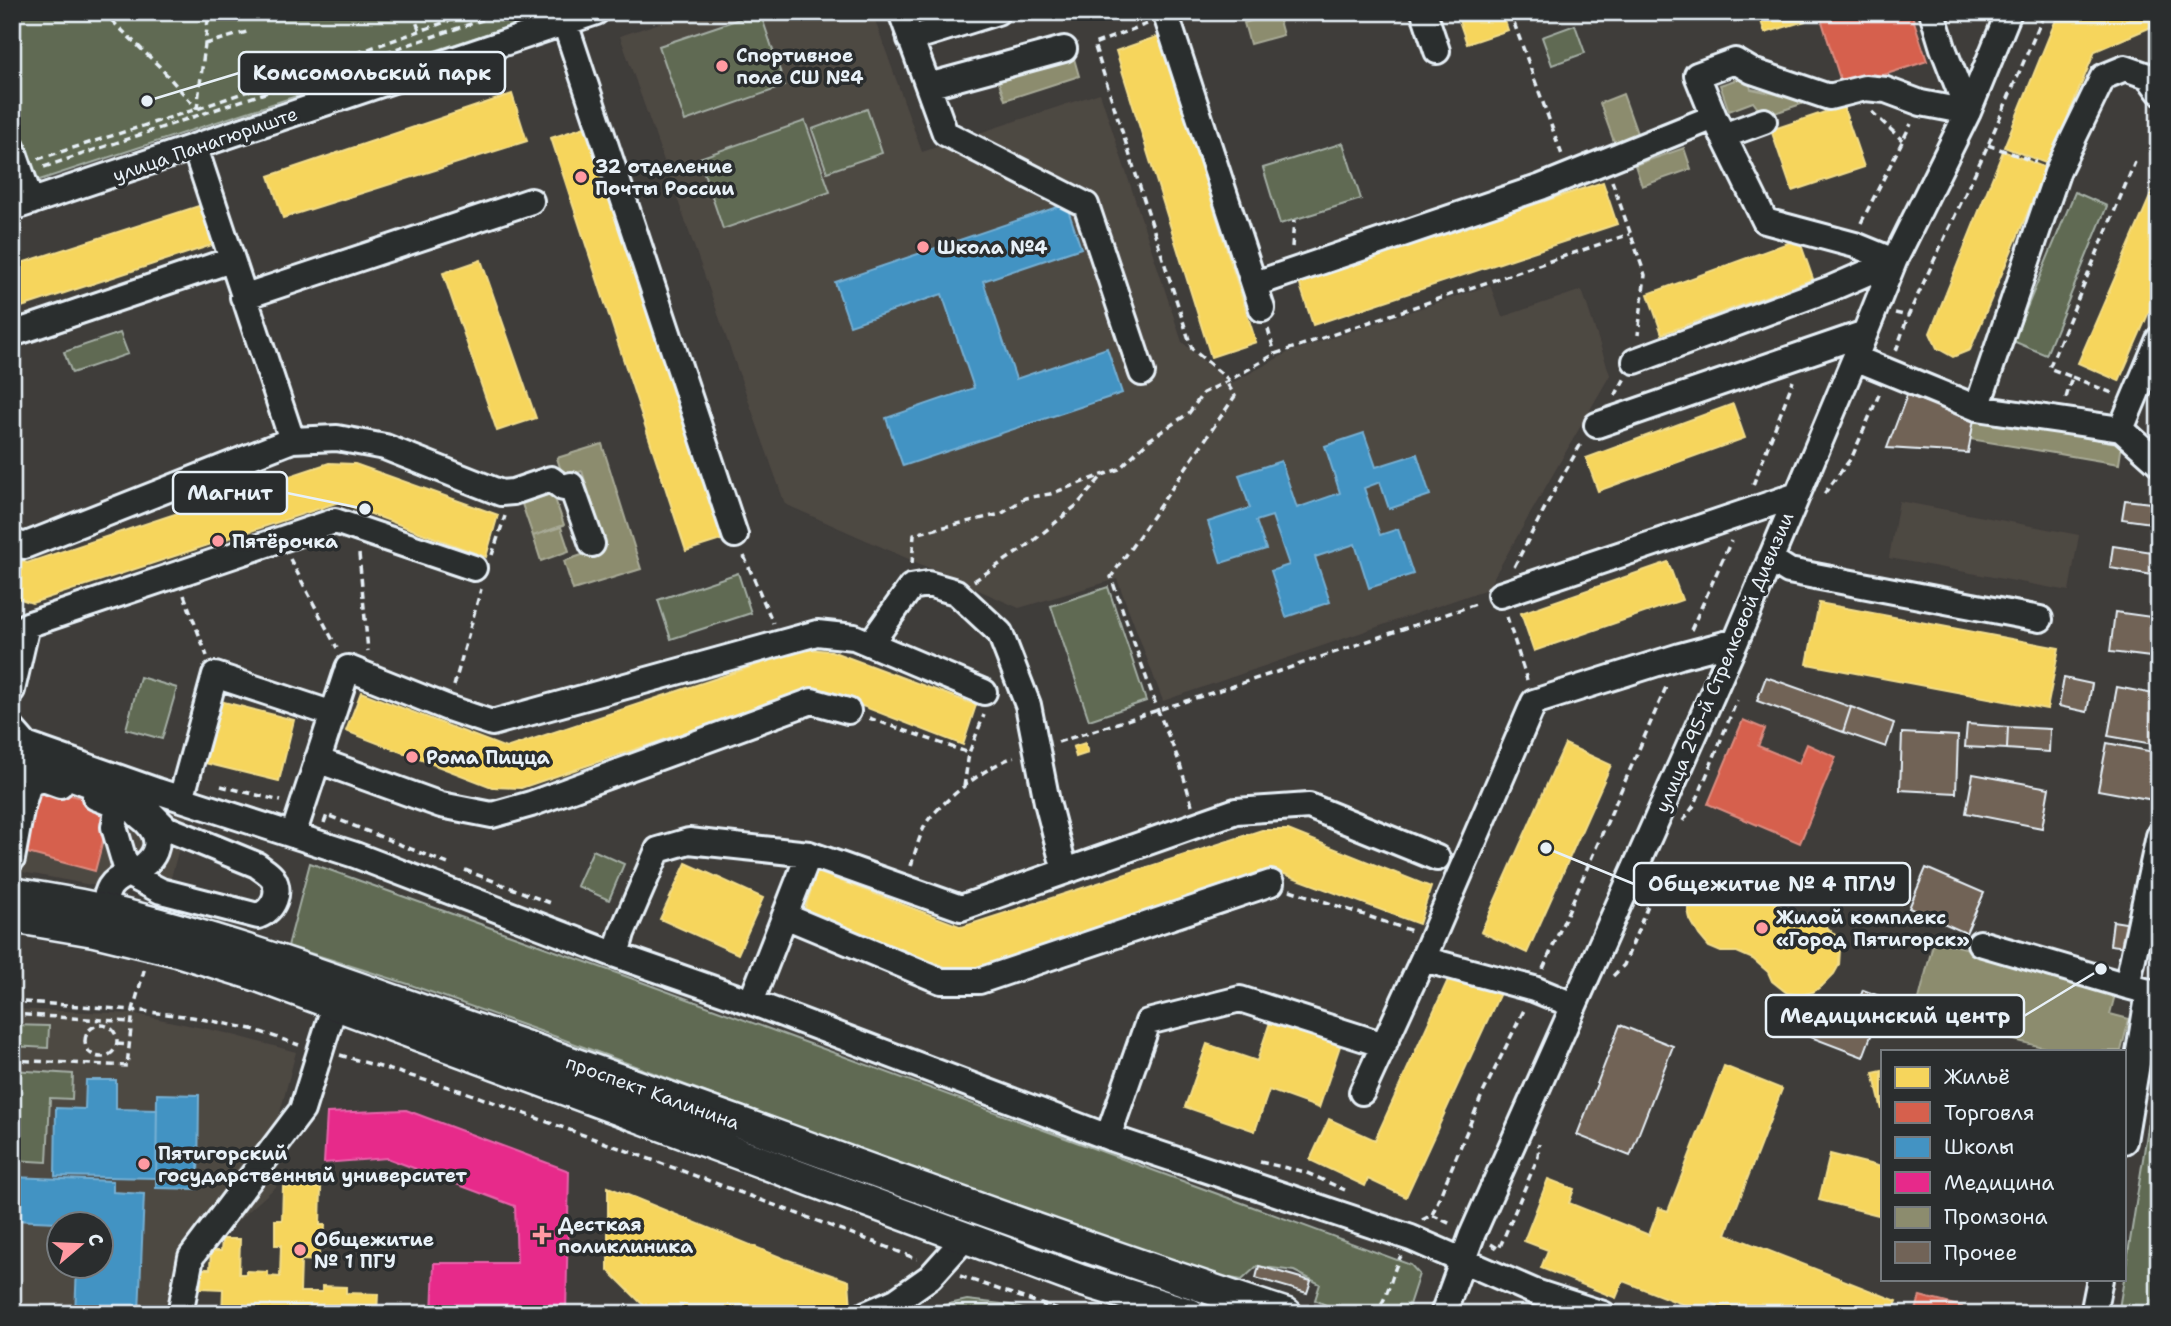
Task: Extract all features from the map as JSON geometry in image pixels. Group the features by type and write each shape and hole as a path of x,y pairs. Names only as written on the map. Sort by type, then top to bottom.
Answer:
{"main road":[{"name":"проспект Калинина","path":"12,892 103,910 285,963 1091,1248 1287,1314"},
{"name":"проспект Калинина","path":"12,917 94,931 177,951 255,975 1080,1280 1190,1314"},
{"path":"1080,1280 1091,1248"}],"street":[{"name":"улица Панагюриште","path":"21,205 596,12"},
{"path":"901,12 945,133 1086,205 1142,373"},
{"path":"910,39 997,12"},
{"path":"1424,12 1437,51"},
{"path":"1932,12 1942,48 1968,112"},
{"name":"улица 295-й Стрелковой Дивизии","path":"1443,1314 1472,1234 1735,641 1894,261 1968,112 2010,12"},
{"path":"1166,14 1265,318"},
{"path":"565,23 736,535"},
{"path":"928,86 1064,49"},
{"path":"1894,261 1850,243 1765,220 1718,126 1697,75 1735,61 1752,71 1829,97 1865,88 1886,90 1922,103 1968,112"},
{"path":"1977,408 2057,170 2103,77 2125,68 2148,76 2159,92"},
{"path":"1255,284 1541,187 1605,161 1718,126 1764,121"},
{"path":"195,148 292,440"},
{"path":"17,162 21,205"},
{"path":"243,297 531,201"},
{"path":"12,334 231,260"},
{"path":"1635,360 1832,288 1894,261"},
{"path":"1597,425 1865,333"},
{"path":"2121,429 2159,339"},
{"path":"1855,358 1977,408 2121,429 2159,463"},
{"path":"2133,401 2159,398"},
{"path":"12,541 24,546 292,440 337,438 385,447 501,493 513,492 551,479 563,488 571,485 592,544"},
{"path":"1500,595 1797,495"},
{"path":"12,690 20,623 335,521 482,571"},
{"path":"1770,559 1789,571 2040,619"},
{"path":"871,643 911,587 928,584 956,592 1000,633 1028,705 1065,871"},
{"path":"293,835 333,714 359,673 492,723 817,633 854,637 871,643 984,692"},
{"path":"1362,1092 1423,960 1534,702 1735,641"},
{"path":"184,788 215,675 333,714"},
{"path":"317,760 441,805 492,815 531,804 812,701 848,711"},
{"path":"12,729 26,745 184,788 293,835 355,855 616,955 751,1002 1108,1137 1411,1238 1535,1292 1603,1314"},
{"path":"12,774 25,766 35,765 142,804 166,828 257,865 271,874 276,886 272,906 258,916 161,891 128,874 114,827 118,806"},
{"path":"12,859 29,783 43,779 135,813 155,835 156,845 149,862 141,869 118,878 110,885 103,910"},
{"path":"616,955 622,933 658,850 689,841 810,854 961,908 1236,811 1309,806 1437,858"},
{"path":"2127,986 2159,836"},
{"path":"751,1002 810,854"},
{"path":"785,916 942,981 979,981 1270,883"},
{"path":"1980,943 2149,992 2126,1129"},
{"path":"1423,960 1534,989 1573,1005"},
{"path":"1108,1137 1149,1021 1240,999 1384,1045"},
{"path":"180,1314 191,1257 302,1110 335,1004"},
{"path":"866,1314 896,1301 930,1277 965,1238"},
{"path":"2093,1314 2100,1280"}],"path":[{"path":"103,12 159,66 197,109"},
{"path":"197,109 209,12"},
{"path":"412,12 420,31"},
{"path":"17,162 197,109 474,12"},
{"path":"17,162 506,12"},
{"path":"1510,12 1569,176"},
{"path":"1166,14 1094,44 1192,349 1228,381 1235,396 1111,577 1158,711 1180,761 1198,824"},
{"path":"205,44 250,31"},
{"path":"1850,243 1922,103"},
{"path":"1988,145 2057,170"},
{"path":"1605,161 1645,275"},
{"path":"2133,401 2049,368 2136,162"},
{"path":"911,587 914,534 1001,514 1025,498 1050,494 1119,469 1149,440 1189,413 1203,393 1275,354 1631,234"},
{"path":"1265,318 1275,354"},
{"path":"2060,420 2071,377"},
{"path":"904,888 928,821 964,787 997,763 1450,615 1500,595 1578,447 1597,425"},
{"path":"956,592 1027,546 1077,505 1104,473"},
{"path":"449,708 482,571 513,492"},
{"path":"357,528 359,673"},
{"path":"736,535 781,642"},
{"path":"279,539 359,673"},
{"path":"176,574 215,675"},
{"path":"1500,595 1534,702"},
{"path":"964,787 969,753 992,696 984,692"},
{"path":"848,711 969,753"},
{"path":"184,788 303,806"},
{"path":"1270,883 1413,931"},
{"path":"12,1060 127,1066 134,1010 146,962"},
{"path":"12,1001 192,1017 252,1029 352,1058 465,1092 841,1229 984,1285 1070,1314"},
{"path":"12,1014 104,1023 132,1022"},
{"path":"104,1023 112,1030 117,1044"},
{"path":"101,1057 89,1051 85,1041 93,1027 104,1023"},
{"path":"117,1044 130,1045"},
{"path":"101,1057 112,1052 117,1044"},
{"path":"101,1057 101,1064"}],"shaded area":[{"name":"Школа №4","path":"693,12 872,12 922,152 1100,93 1182,342 1230,384 1289,352 1490,285 1502,317 1582,290 1610,375 1487,589 1163,701 1117,579 1019,608 785,504 620,36"},
{"path":"1899,501 2079,535 2069,591 1889,558"},
{"path":"19,750 189,813 165,899 12,870 12,751"},
{"name":"Пятигорский государственный университет","path":"12,1009 135,1014 226,1033 296,1052 272,1143 279,1184 204,1251 193,1314 12,1314"}],"green space":[{"path":"12,12 553,12 12,189"},
{"name":"Спортивное поле СШ №4","path":"760,12 785,86 685,121 659,46"},
{"path":"1575,25 1585,53 1552,65 1542,37"},
{"path":"867,109 882,153 827,172 812,129"},
{"path":"805,121 830,192 723,229 699,158"},
{"path":"1343,143 1361,199 1280,224 1263,168"},
{"path":"2075,192 2107,206 2046,355 2013,341"},
{"path":"120,333 128,354 72,373 64,352"},
{"path":"738,573 751,613 671,639 658,600"},
{"path":"1108,587 1146,701 1089,720 1051,606"},
{"path":"140,677 177,688 162,739 126,729"},
{"path":"593,850 624,864 609,900 577,886"},
{"path":"310,863 1411,1265 1419,1274 1406,1314 1345,1314 1315,1300 1320,1284 1294,1271 1257,1266 1242,1280 1195,1272 562,1039 408,984 288,946"},
{"path":"12,1025 49,1026 48,1048 12,1046"},
{"path":"2159,1058 2159,1314 2118,1314 2124,1280 2126,1280"},
{"path":"12,1070 73,1074 72,1099 50,1098 47,1162 12,1160"},
{"path":"967,1300 1010,1305 1038,1314 927,1314 936,1307"}],"building: Жильё":[{"path":"1456,12 1502,12 1508,30 1467,44"},
{"path":"1758,12 1802,12 1805,21 1765,33"},
{"path":"2068,12 2159,12 2159,27 2156,25 2095,51 2048,164 2004,147 2057,17"},
{"path":"1159,36 1256,342 1211,357 1116,51"},
{"path":"512,94 527,141 283,218 269,176"},
{"path":"1843,106 1864,167 1792,191 1771,130"},
{"path":"591,125 727,538 686,551 551,138"},
{"path":"2003,151 2046,168 1970,350 1953,357 1937,348 1930,333"},
{"path":"2159,176 2159,289 2119,381 2078,363"},
{"path":"1603,182 1617,224 1313,325 1299,282"},
{"path":"208,203 221,242 12,310 12,266"},
{"path":"1799,239 1813,279 1662,334 1648,294"},
{"path":"481,260 536,418 497,431 443,273"},
{"path":"1733,404 1745,438 1598,491 1586,458"},
{"path":"329,463 355,464 498,515 486,557 339,502 32,603 12,596 12,557 27,563"},
{"path":"1668,562 1682,600 1534,651 1521,613"},
{"path":"1819,603 2059,648 2047,709 1807,664"},
{"path":"805,649 831,651 976,705 963,745 816,688 521,788 492,787 346,731 361,692 506,748"},
{"path":"220,701 294,720 279,781 205,763"},
{"path":"1085,743 1088,753 1076,757 1073,747"},
{"path":"1565,744 1611,765 1527,953 1481,932"},
{"path":"1262,830 1288,830 1431,887 1419,924 1271,869 977,970 948,968 804,911 817,872 962,927"},
{"path":"686,863 763,898 738,954 660,919"},
{"name":"Жилой комплекс «Город Пятигорск»","path":"1728,870 1749,876 1766,891 1772,901 1784,909 1813,917 1835,935 1840,949 1839,965 1823,985 1813,992 1801,995 1787,993 1772,981 1768,972 1753,959 1737,952 1721,952 1709,947 1699,935 1688,910 1691,890 1698,880 1708,873"},
{"path":"1452,971 1500,993 1406,1197 1368,1179 1365,1186 1310,1160 1329,1119 1375,1140"},
{"path":"1271,1019 1341,1043 1319,1108 1269,1090 1255,1131 1185,1107 1207,1044 1257,1061"},
{"path":"1724,1066 1782,1089 1726,1234 1897,1301 1892,1314 1738,1314 1711,1303 1707,1314 1623,1281 1616,1298 1541,1268 1548,1250 1524,1241 1548,1179 1574,1189 1569,1203 1649,1235 1659,1208 1668,1211"},
{"path":"1881,1071 1881,1106 1873,1073"},
{"path":"1830,1154 1881,1167 1881,1216 1819,1200"},
{"name":"Общежитие № 1 ПГУ","path":"283,1187 321,1188 320,1225 325,1225 324,1248 319,1248 319,1261 301,1260 300,1292 322,1292 322,1286 346,1287 346,1293 378,1294 377,1314 222,1314 223,1289 201,1288 202,1269 210,1269 211,1251 221,1251 222,1239 240,1239 239,1274 246,1274 246,1271 268,1272 268,1276 280,1277 281,1245 275,1245 275,1220 282,1220"},
{"path":"608,1187 785,1259 849,1281 851,1308 831,1314 654,1314 608,1270"}],"building: Торговля":[{"path":"1819,12 1911,12 1927,61 1843,88"},
{"path":"1743,720 1765,729 1758,746 1799,763 1807,744 1836,757 1800,843 1708,804"},
{"path":"37,786 112,806 95,871 20,851"},
{"path":"1920,1296 1962,1307 1960,1314 1915,1314"}],"building: Школы":[{"path":"1066,204 1081,248 983,281 1016,379 1107,348 1122,393 903,466 886,418 974,388 942,294 850,325 835,282"},
{"path":"1364,433 1376,467 1417,454 1430,495 1389,509 1380,482 1364,488 1380,535 1398,529 1413,574 1369,588 1355,544 1315,557 1330,602 1286,617 1271,571 1289,565 1272,516 1256,521 1266,549 1221,563 1208,522 1250,508 1239,475 1281,461 1297,508 1340,493 1325,446"},
{"path":"86,1080 116,1080 116,1109 157,1110 156,1178 55,1176 56,1108 85,1109"},
{"path":"157,1094 199,1095 198,1189 156,1188"},
{"path":"12,1177 113,1181 113,1192 144,1194 139,1314 75,1314 76,1280 116,1280 116,1210 46,1210 46,1222 12,1220"}],"building: Медицина":[{"name":"Десткая поликлиника","path":"406,1110 569,1171 566,1314 432,1314 434,1263 517,1263 515,1206 387,1158 324,1163 327,1113"}],"building: Промзона":[{"path":"1277,13 1283,35 1250,44 1244,23"},
{"path":"1073,55 1079,76 1005,100 998,80"},
{"path":"1747,76 1751,89 1810,101 1769,115 1759,110 1753,102 1729,111 1720,85"},
{"path":"1623,94 1639,139 1616,147 1600,103"},
{"path":"1684,148 1691,169 1642,186 1635,165"},
{"path":"1974,419 2122,444 2119,464 1970,439"},
{"path":"602,444 641,569 573,590 564,561 606,547 582,471 563,477 557,458"},
{"path":"553,493 564,525 533,536 522,504"},
{"path":"561,527 569,551 541,561 533,536"},
{"path":"1934,940 2117,987 2110,1014 2129,1019 2121,1050 2054,1050 1915,1015"}],"building: Прочее":[{"path":"1907,395 1974,419 1968,453 1887,448"},
{"path":"2125,500 2159,504 2159,524 2122,519"},
{"path":"2113,546 2159,553 2159,576 2110,568"},
{"path":"2115,612 2159,618 2159,658 2110,652"},
{"path":"1766,677 1851,707 1843,732 1757,701"},
{"path":"2064,678 2092,684 2087,712 2059,706"},
{"path":"2117,687 2159,695 2159,745 2108,736"},
{"path":"1851,707 1894,723 1886,747 1843,732"},
{"path":"1967,724 2008,727 2007,749 1965,747"},
{"path":"2008,727 2050,729 2049,752 2007,749"},
{"path":"1902,733 1958,736 1956,793 1900,790"},
{"path":"2107,743 2159,753 2159,801 2098,790"},
{"path":"1973,774 2049,788 2042,828 1966,813"},
{"path":"1926,868 1984,893 1966,933 1909,908"},
{"path":"2113,921 2138,925 2134,948 2110,945"},
{"path":"1863,990 1885,998 1863,1057 1787,1028 1794,1009 1848,1029"},
{"path":"1620,1025 1673,1046 1630,1156 1577,1135"},
{"path":"1259,1266 1311,1281 1307,1293 1256,1278"}],"place":[{"name":"Спортивное поле СШ №4","path":"722,66"},
{"name":"Комсомольский парк","path":"147,101"},
{"name":"32 отделение Почты России","path":"581,177"},
{"name":"Школа №4","path":"923,247"},
{"name":"Магнит","path":"365,509"},
{"name":"Пятёрочка","path":"218,541"},
{"name":"Рома Пицца","path":"412,757"},
{"name":"Общежитие № 4 ПГЛУ","path":"1546,848"},
{"name":"Жилой комплекс «Город Пятигорск»","path":"1762,928"},
{"name":"Медицинский центр","path":"2101,969"},
{"name":"Пятигорский государственный университет","path":"144,1164"},
{"name":"Десткая поликлиника","path":"542,1235"},
{"name":"Общежитие № 1 ПГУ","path":"300,1250"}]}
